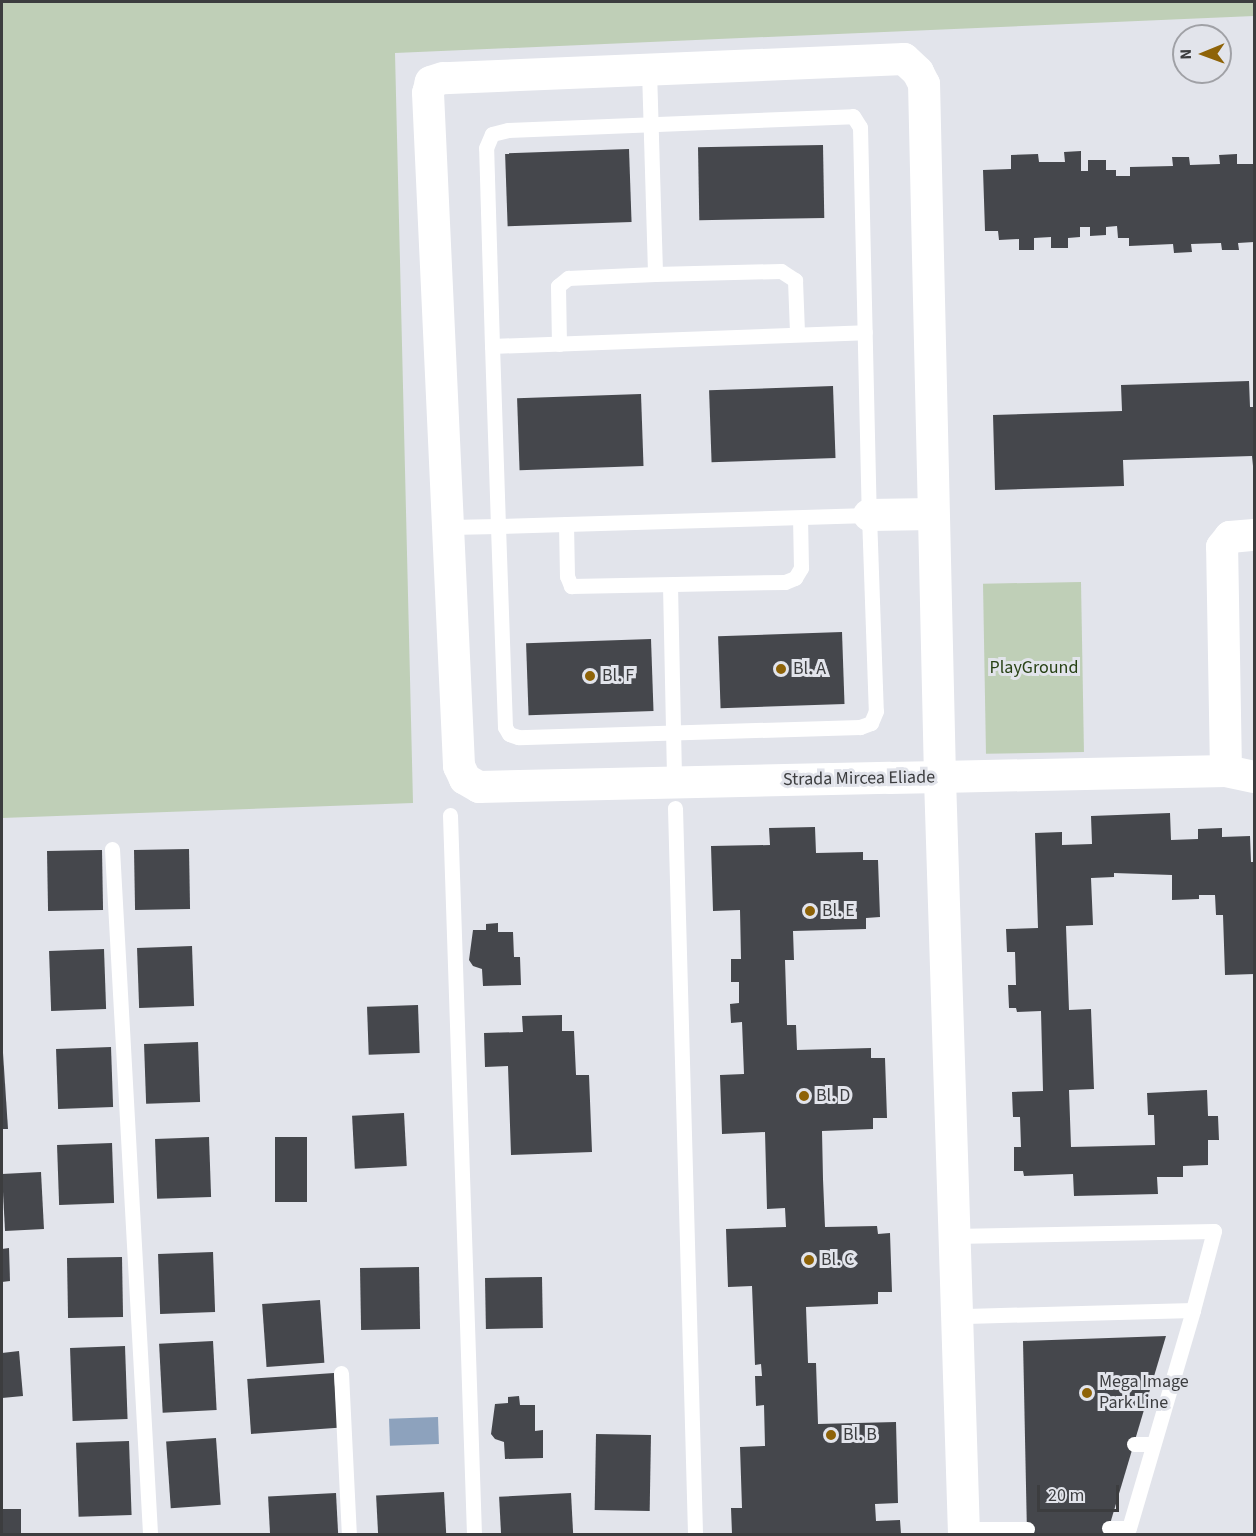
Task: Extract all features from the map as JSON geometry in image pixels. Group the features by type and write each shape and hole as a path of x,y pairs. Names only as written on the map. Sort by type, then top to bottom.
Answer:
{"street":[{"path":"449,527 428,93 431,82 443,78 904,59 918,72 924,84 940,777 964,1532"},
{"path":"869,515 933,514"},
{"name":"Strada Mircea Eliade","path":"449,527 459,766 465,779 479,787 674,796 940,777 1240,774"},
{"path":"1240,774 1222,548 1230,537 1254,535"}],"lane":[{"path":"649,70 655,274"},
{"path":"853,116 860,127 876,711 871,723 860,727 518,737 509,734 505,727 486,148 492,134 508,130 650,124 853,116"},
{"path":"559,344 558,286 568,278 781,271 795,280 797,333"},
{"path":"492,346 865,332"},
{"path":"449,527 869,515"},
{"path":"566,524 567,576 571,586 670,585 785,582 795,578 801,568 800,518"},
{"path":"670,585 672,733 695,1534"},
{"path":"450,815 474,1534"},
{"path":"112,849 150,1534"},
{"path":"954,1236 1214,1231 1129,1528 1109,1528"},
{"path":"957,1316 1193,1310"},
{"path":"341,1373 349,1534"},
{"path":"1134,1444 1153,1444"},
{"path":"964,1532 1027,1529"}],"green space":[{"path":"2,2 1254,2 1254,16 395,53 413,803 2,818"},
{"name":"PlayGround","path":"1081,582 1084,752 986,754 983,584"}],"water":[{"path":"438,1417 439,1444 390,1446 389,1419"}],"building":[{"path":"823,145 824,218 699,220 698,147"},
{"path":"629,149 632,222 508,226 505,153"},
{"path":"1081,151 1081,171 1088,171 1088,160 1106,160 1106,170 1116,170 1116,176 1130,176 1130,167 1173,166 1172,157 1189,157 1190,165 1220,164 1219,155 1237,154 1237,164 1254,164 1254,242 1238,243 1239,250 1222,250 1221,243 1191,244 1192,252 1174,253 1173,244 1129,246 1129,238 1118,238 1117,226 1106,227 1106,235 1090,236 1090,227 1080,227 1080,237 1068,238 1068,248 1051,248 1051,237 1034,238 1034,250 1019,250 1019,239 999,240 998,231 985,231 983,170 1011,169 1011,155 1038,154 1039,162 1065,162 1064,152"},
{"path":"1249,381 1250,407 1254,407 1254,476 1252,456 1123,460 1124,486 995,490 993,415 1122,411 1121,385"},
{"path":"833,386 836,458 712,462 709,390"},
{"path":"641,394 644,466 520,470 517,398"},
{"name":"Bl. A","path":"842,632 845,704 721,708 718,636"},
{"name":"Bl. F","path":"651,639 654,711 529,715 526,643"},
{"path":"1170,813 1171,840 1198,839 1198,829 1222,828 1222,837 1250,836 1251,862 1254,862 1254,974 1225,975 1223,915 1216,915 1215,895 1199,895 1199,899 1172,900 1172,875 1114,873 1114,877 1091,878 1093,925 1066,926 1069,1010 1091,1009 1094,1089 1069,1090 1071,1147 1155,1145 1154,1115 1148,1115 1147,1093 1207,1090 1208,1116 1218,1116 1219,1140 1208,1140 1208,1165 1183,1166 1183,1177 1157,1177 1158,1194 1074,1196 1073,1174 1024,1176 1023,1171 1014,1171 1014,1147 1021,1147 1020,1117 1013,1117 1012,1092 1043,1091 1041,1011 1017,1012 1016,1008 1009,1008 1008,985 1016,985 1015,952 1007,952 1006,929 1038,928 1035,833 1062,832 1062,845 1092,844 1091,816"},
{"path":"815,827 816,853 863,852 863,860 878,860 880,917 866,918 866,929 793,931 794,960 785,960 787,1025 796,1025 797,1050 871,1048 871,1058 885,1058 887,1118 873,1118 873,1129 822,1131 823,1179 825,1227 877,1226 878,1234 890,1233 892,1292 878,1292 878,1304 806,1307 808,1363 816,1363 818,1424 896,1422 898,1503 875,1504 876,1521 900,1520 901,1534 732,1534 731,1508 742,1508 740,1447 765,1446 764,1405 756,1406 755,1376 762,1376 761,1364 755,1365 752,1286 728,1287 726,1229 786,1227 785,1208 767,1209 765,1132 722,1134 720,1075 744,1074 742,1022 731,1023 730,1004 739,1003 739,982 731,982 731,959 741,959 740,910 713,911 711,846 770,845 769,828"},
{"path":"189,849 190,909 135,910 134,850"},
{"path":"102,850 103,910 48,911 47,851"},
{"path":"498,923 498,932 513,932 514,957 520,957 521,985 483,986 482,969 473,966 469,960 473,930 486,930 486,924"},
{"path":"192,946 194,1006 139,1008 137,948"},
{"path":"104,949 106,1009 51,1011 49,951"},
{"path":"418,1005 420,1053 369,1055 367,1007"},
{"path":"562,1015 562,1031 574,1031 576,1075 589,1075 592,1152 511,1155 508,1066 485,1067 484,1033 523,1032 522,1016"},
{"path":"2,1038 8,1129 2,1129"},
{"path":"198,1042 200,1102 146,1104 144,1044"},
{"path":"111,1047 113,1107 58,1109 56,1049"},
{"path":"404,1113 407,1166 355,1169 352,1116"},
{"path":"209,1137 211,1197 157,1199 155,1139"},
{"path":"275,1137 307,1137 307,1202 275,1202"},
{"path":"112,1143 114,1203 59,1205 57,1145"},
{"path":"41,1172 44,1229 5,1231 2,1174"},
{"path":"9,1248 10,1281 2,1282 2,1249"},
{"path":"213,1252 215,1312 160,1314 158,1254"},
{"path":"122,1257 123,1317 68,1318 67,1258"},
{"path":"419,1267 420,1329 361,1330 360,1268"},
{"path":"542,1277 543,1328 486,1329 485,1278"},
{"path":"320,1300 324,1363 267,1367 262,1304"},
{"name":"Mega Image Park Line","path":"1166,1336 1107,1534 1027,1534 1023,1341"},
{"path":"213,1341 217,1410 163,1413 159,1344"},
{"path":"125,1346 128,1419 73,1421 70,1348"},
{"path":"19,1351 23,1396 2,1398 2,1353"},
{"path":"334,1373 338,1428 251,1434 247,1379"},
{"path":"519,1396 520,1405 535,1405 535,1431 543,1430 543,1458 505,1459 504,1442 495,1439 491,1434 495,1404 508,1403 508,1397"},
{"path":"596,1434 651,1435 650,1511 595,1510"},
{"path":"216,1438 221,1505 171,1508 166,1441"},
{"path":"129,1441 132,1515 79,1517 76,1443"},
{"path":"444,1492 446,1534 378,1534 376,1496"},
{"path":"336,1493 338,1534 270,1534 268,1497"},
{"path":"571,1493 573,1534 501,1534 499,1497"},
{"path":"2,1509 21,1509 21,1534 2,1534"}],"place":[{"name":"Bl. A","path":"781,669"},
{"name":"Bl. F","path":"590,676"},
{"name":"Bl. E","path":"810,911"},
{"name":"Bl. D","path":"804,1096"},
{"name":"Bl. C","path":"809,1260"},
{"name":"Mega Image Park Line","path":"1087,1393"},
{"name":"Bl. B","path":"831,1435"}]}
